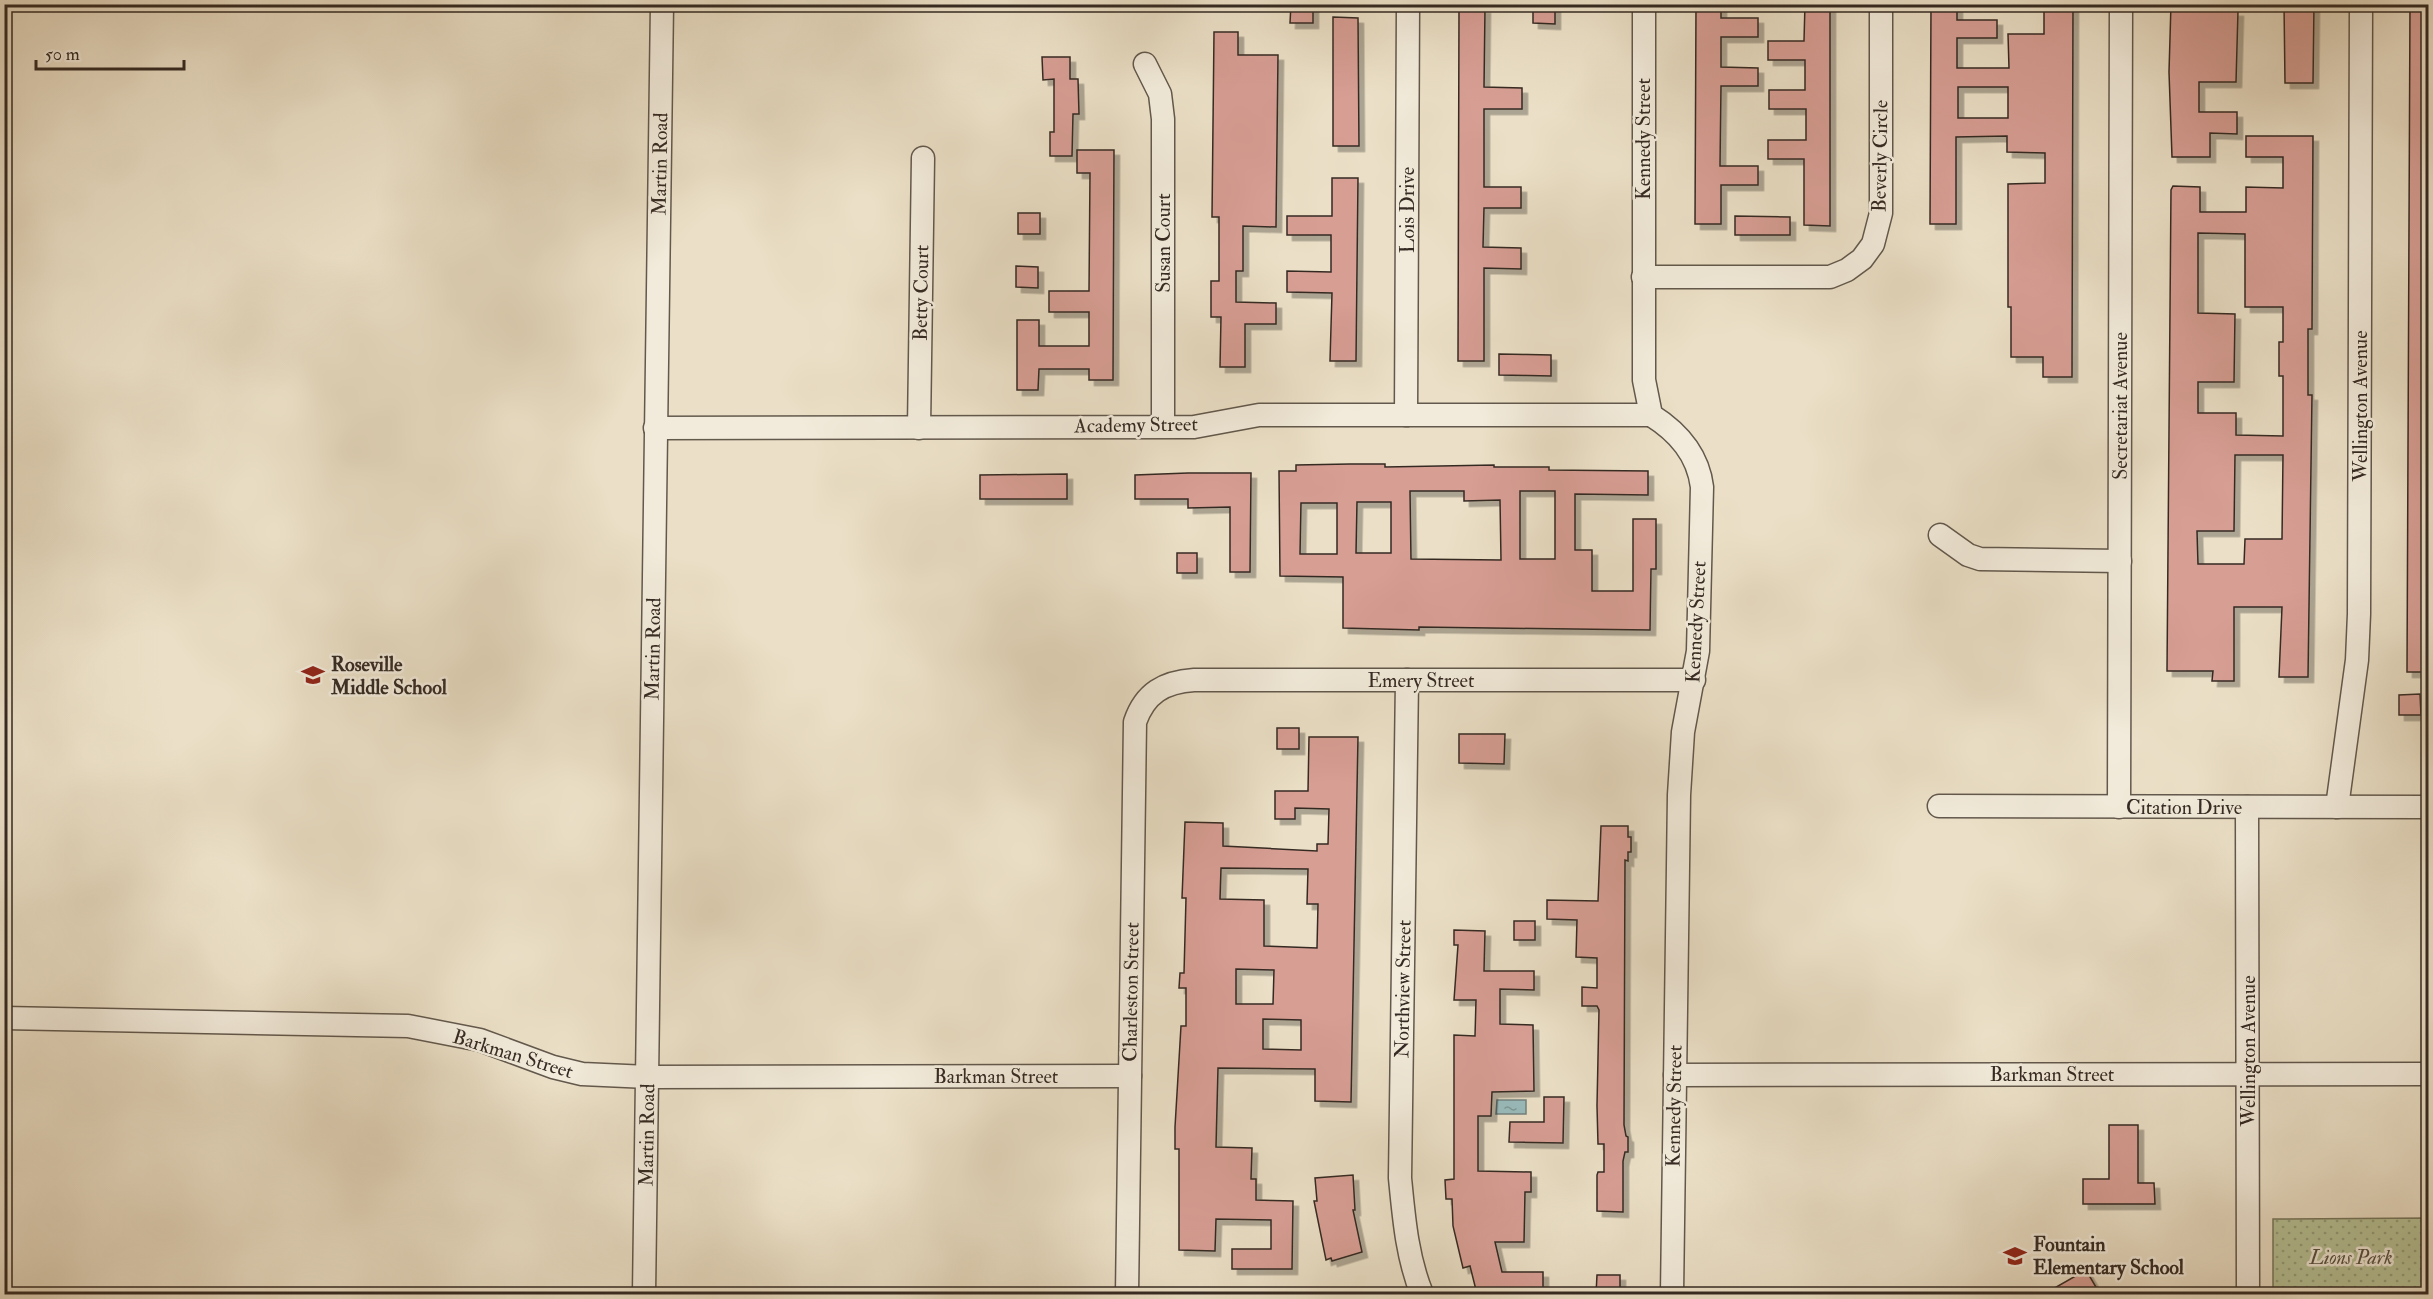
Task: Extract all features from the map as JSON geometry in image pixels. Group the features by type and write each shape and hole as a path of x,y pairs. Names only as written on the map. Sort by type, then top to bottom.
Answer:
{"street":[{"name":"Martin Road","path":"644,1294 662,4"},
{"name":"Lois Drive","path":"1406,415 1408,4"},
{"name":"Kennedy Street","path":"1644,4 1644,380 1651,414 1665,423 1692,452 1701,475 1700,615 1694,680 1683,732 1679,795 1672,1294"},
{"name":"Beverly Circle","path":"1643,278 1814,278 1846,270 1863,259 1873,244 1881,213 1881,4"},
{"name":"Secretariat Avenue","path":"2119,807 2121,4"},
{"name":"Wellington Avenue","path":"2337,807 2357,660 2359,614 2361,4"},
{"name":"Susan Court","path":"1145,64 1160,94 1163,119 1163,425"},
{"name":"Betty Court","path":"920,428 923,158"},
{"name":"Academy Street","path":"656,428 1163,425 1194,427 1259,415 1651,414"},
{"path":"1940,535 1968,555 1980,559 2120,561"},
{"name":"Northview Street","path":"1407,680 1400,1178 1407,1244 1412,1268 1422,1294"},
{"name":"Emery Street","path":"1151,694 1166,684 1187,681 1694,680"},
{"name":"Charleston Street","path":"1127,1294 1135,722 1140,707 1151,694"},
{"name":"Citation Drive","path":"1939,806 2428,807"},
{"name":"Wellington Avenue","path":"2247,807 2248,1294"},
{"name":"Barkman Street","path":"4,1018 408,1026 480,1040 553,1067 582,1074 648,1077 1130,1076"},
{"name":"Barkman Street","path":"1675,1075 2428,1074"}],"green space":[{"name":"Lions Park","path":"2428,1218 2428,1294 2273,1294 2273,1219"}],"water":[{"path":"1497,1100 1526,1100 1526,1114 1496,1114"}],"building":[{"path":"1291,4 1313,4 1313,23 1290,23"},
{"path":"1533,4 1555,4 1555,24 1533,23"},
{"path":"1696,4 1721,4 1721,18 1758,18 1758,37 1721,37 1721,67 1758,68 1758,86 1721,86 1720,166 1758,166 1758,185 1721,185 1721,224 1695,224"},
{"path":"1805,4 1830,4 1830,226 1804,225 1804,159 1768,159 1768,140 1806,140 1806,109 1769,109 1769,90 1805,90 1805,60 1768,60 1768,41 1804,41"},
{"path":"1931,4 1957,4 1957,20 1997,20 1997,38 1957,38 1957,68 2009,68 2008,34 2044,34 2044,4 2073,4 2072,377 2043,377 2043,357 2011,357 2011,307 2008,307 2008,184 2045,183 2045,153 2007,152 2007,136 1956,137 1956,224 1930,224","holes":["1958,87 2008,87 2008,118 1958,118"]},
{"path":"2171,4 2200,4 2200,11 2238,11 2236,82 2199,82 2199,112 2237,112 2237,134 2210,133 2210,157 2172,157 2169,72"},
{"path":"2284,4 2314,4 2313,83 2285,83"},
{"path":"2410,4 2428,4 2428,672 2407,672"},
{"path":"1459,8 1485,8 1484,87 1522,88 1522,109 1484,109 1484,187 1521,187 1521,208 1484,208 1483,247 1521,248 1521,269 1484,268 1484,361 1458,361"},
{"path":"1333,17 1358,18 1359,146 1333,146"},
{"path":"1214,32 1238,32 1238,55 1278,55 1276,227 1243,226 1243,271 1236,271 1236,302 1276,303 1276,324 1245,324 1245,367 1220,367 1221,317 1211,317 1211,281 1219,281 1219,217 1212,217"},
{"path":"1042,57 1070,57 1070,79 1078,79 1079,114 1073,114 1072,156 1050,156 1050,132 1054,132 1054,79 1043,80"},
{"path":"2246,136 2313,136 2312,329 2308,329 2308,395 2312,395 2308,677 2279,677 2282,607 2234,607 2234,681 2212,681 2213,671 2167,671 2171,190 2173,186 2200,187 2200,212 2246,212 2246,187 2283,188 2283,157 2246,157","holes":["2198,233 2245,234 2245,307 2283,307 2283,342 2279,342 2279,376 2283,376 2283,436 2236,435 2236,413 2198,413 2198,382 2234,382 2235,314 2198,313","2235,455 2283,455 2282,539 2245,539 2244,564 2198,564 2197,531 2234,531"]},
{"path":"1077,150 1114,150 1113,380 1089,380 1089,369 1039,369 1038,390 1017,390 1017,320 1039,320 1039,346 1089,346 1089,312 1049,312 1049,291 1089,291 1090,173 1077,173"},
{"path":"1332,178 1358,178 1356,361 1330,361 1332,293 1287,292 1287,271 1331,272 1331,235 1287,235 1287,216 1332,216"},
{"path":"1018,213 1040,213 1040,234 1018,234"},
{"path":"1735,216 1790,217 1790,235 1735,235"},
{"path":"1016,266 1038,267 1038,288 1016,287"},
{"path":"1499,354 1551,355 1551,376 1499,375"},
{"path":"1385,464 1385,467 1494,465 1494,467 1549,467 1549,470 1648,471 1648,495 1575,494 1575,550 1592,550 1592,591 1633,591 1633,519 1656,519 1656,569 1651,569 1650,630 1343,628 1343,577 1280,576 1279,471 1296,471 1296,465","holes":["1410,491 1464,491 1464,501 1500,500 1501,560 1411,559","1520,491 1555,491 1555,559 1520,559","1357,502 1391,502 1391,553 1356,553","1301,503 1337,503 1337,554 1300,554"]},
{"path":"1251,473 1250,572 1230,572 1230,507 1188,508 1188,499 1135,499 1135,475"},
{"path":"1067,474 1067,499 980,499 980,475"},
{"path":"1177,553 1197,553 1197,573 1177,573"},
{"path":"2420,694 2421,715 2399,715 2399,695"},
{"path":"1277,728 1299,728 1299,749 1277,749"},
{"path":"1459,734 1505,734 1504,764 1459,763"},
{"path":"1309,737 1358,737 1351,1102 1315,1101 1315,1069 1218,1068 1216,1147 1252,1148 1251,1179 1256,1179 1256,1200 1293,1201 1292,1269 1232,1269 1232,1249 1271,1249 1271,1220 1216,1219 1215,1251 1179,1250 1179,1149 1175,1149 1175,1127 1181,1026 1186,1026 1186,988 1179,988 1180,973 1184,973 1186,898 1182,898 1185,822 1223,823 1223,846 1317,851 1317,844 1328,844 1329,809 1295,808 1295,819 1275,819 1275,791 1308,791","holes":["1221,868 1308,869 1307,904 1318,904 1317,948 1264,946 1264,900 1220,899","1236,969 1274,970 1273,1004 1236,1004","1263,1019 1301,1020 1301,1050 1263,1049"]},
{"path":"1601,826 1628,826 1628,837 1631,837 1631,852 1628,852 1628,861 1625,860 1624,1125 1628,1137 1628,1152 1625,1152 1623,1161 1623,1212 1597,1211 1597,1175 1598,1172 1604,1172 1604,1144 1598,1144 1599,1010 1597,1006 1582,1006 1582,987 1597,988 1597,958 1576,957 1577,920 1547,919 1547,900 1598,901"},
{"path":"1514,921 1535,921 1535,940 1514,940"},
{"path":"1454,930 1485,931 1484,971 1534,971 1534,990 1500,989 1500,1024 1533,1025 1534,1091 1492,1092 1491,1116 1478,1116 1478,1171 1531,1172 1531,1192 1525,1192 1524,1242 1495,1242 1502,1272 1543,1272 1543,1291 1477,1294 1470,1266 1463,1268 1453,1226 1452,1199 1446,1199 1445,1180 1454,1179 1454,1035 1475,1036 1476,1000 1454,1000 1458,945 1454,945"},
{"path":"1544,1097 1564,1097 1563,1143 1509,1142 1510,1122 1544,1122"},
{"path":"2109,1125 2138,1125 2138,1183 2154,1183 2155,1204 2083,1204 2083,1179 2109,1179"},
{"path":"1353,1175 1355,1210 1353,1210 1362,1252 1332,1261 1331,1258 1326,1260 1314,1201 1317,1201 1315,1178"},
{"path":"2086,1270 2100,1294 2044,1294"},
{"path":"1597,1275 1620,1275 1620,1294 1596,1294"}],"place":[{"name":"Roseville Middle School","path":"313,675"},
{"name":"Fountain Elementary School","path":"2015,1256"}]}
